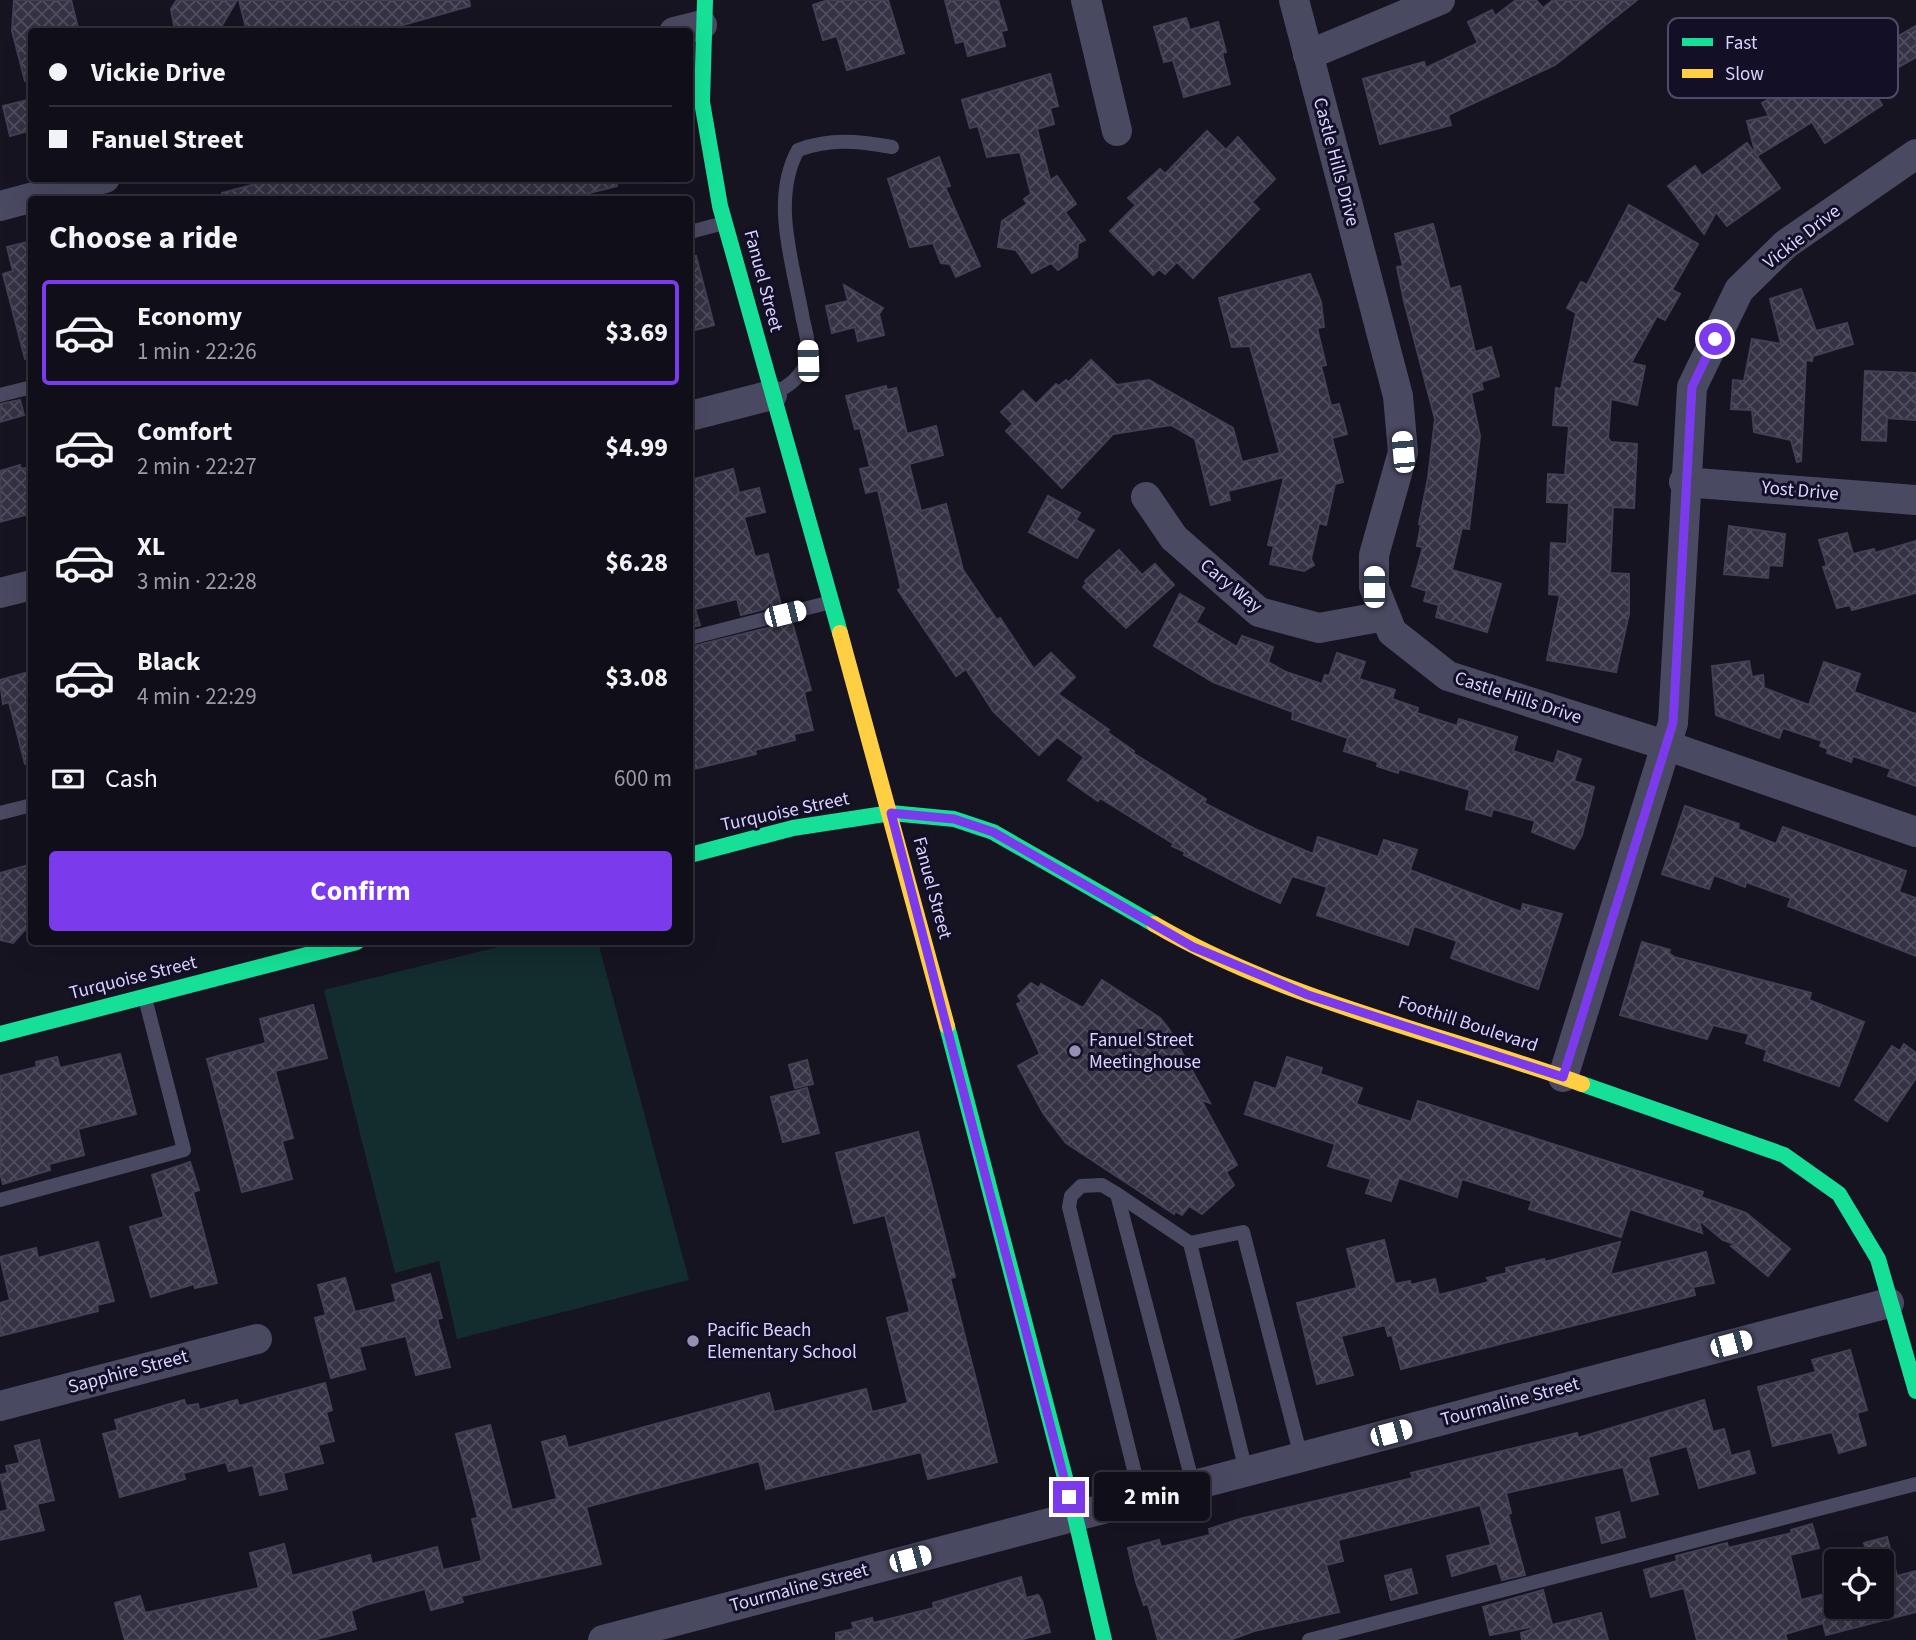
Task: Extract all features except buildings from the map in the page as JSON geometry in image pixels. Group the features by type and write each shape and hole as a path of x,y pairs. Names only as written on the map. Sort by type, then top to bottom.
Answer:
{"main road":[{"name":"Fanuel Street","path":"694,19 702,102 725,223 891,813 1075,1516 1104,1640"},
{"name":"Turquoise Street","path":"693,854 793,828 891,813"},
{"name":"Foothill Boulevard","path":"891,813 954,819 993,832 1193,947 1308,995 1563,1077 1784,1155 1839,1194 1878,1259 1916,1391"},
{"name":"Turquoise Street","path":"0,1034 345,945"}],"street":[{"path":"1086,0 1117,131"},
{"name":"Castle Hills Drive","path":"1294,0 1398,396 1403,452 1374,555 1374,587 1392,632 1448,676 1668,746 1916,832"},
{"path":"1308,55 1440,0"},
{"name":"Vickie Drive","path":"1563,1077 1673,723 1684,481 1692,387 1739,290 1786,244 1916,154"},
{"path":"38,196 90,182"},
{"path":"0,206 28,199"},
{"path":"693,415 772,395"},
{"name":"Yost Drive","path":"1684,481 1916,500"},
{"name":"Cary Way","path":"1146,497 1174,538 1259,612 1319,628 1385,616"},
{"path":"0,593 28,586"},
{"name":"Tourmaline Street","path":"603,1640 1889,1303"},
{"name":"Sapphire Street","path":"0,1406 257,1339"}],"lane":[{"path":"772,395 795,381 808,361 807,339 784,210 788,168 798,150 818,142 854,140 892,147"},
{"path":"693,231 725,223"},
{"path":"0,394 28,388"},
{"path":"693,637 833,601"},
{"path":"0,813 28,806"},
{"path":"0,1200 184,1150 145,996"},
{"path":"1141,1498 1069,1207 1071,1196 1081,1186 1102,1185 1190,1243 1246,1471"},
{"path":"1117,1194 1193,1484"},
{"path":"1190,1243 1243,1232 1301,1457"},
{"path":"1309,1640 1916,1484"}],"green space":[{"path":"506,945 599,945 689,1280 457,1339 439,1261 395,1273 324,990"}],"traffic: fast":[{"path":"705,0 702,102 720,206 840,633"},
{"path":"693,854 793,828 891,813 954,819 993,832 1154,924"},
{"path":"0,1034 345,945"},
{"path":"947,1026 1075,1516 1104,1640"},
{"path":"1582,1084 1784,1155 1839,1194 1878,1259 1916,1391"}],"traffic: slow":[{"path":"840,633 947,1026"},
{"path":"1154,924 1204,951 1310,995 1582,1084"}],"place":[{"name":"Fanuel Street Meetinghouse","path":"1075,1051"},
{"name":"Pacific Beach Elementary School","path":"693,1341"}],"route":[{"path":"1069,1497 891,813 954,819 993,832 1193,947 1308,995 1563,1077 1673,723 1684,481 1692,387 1715,339"}]}
